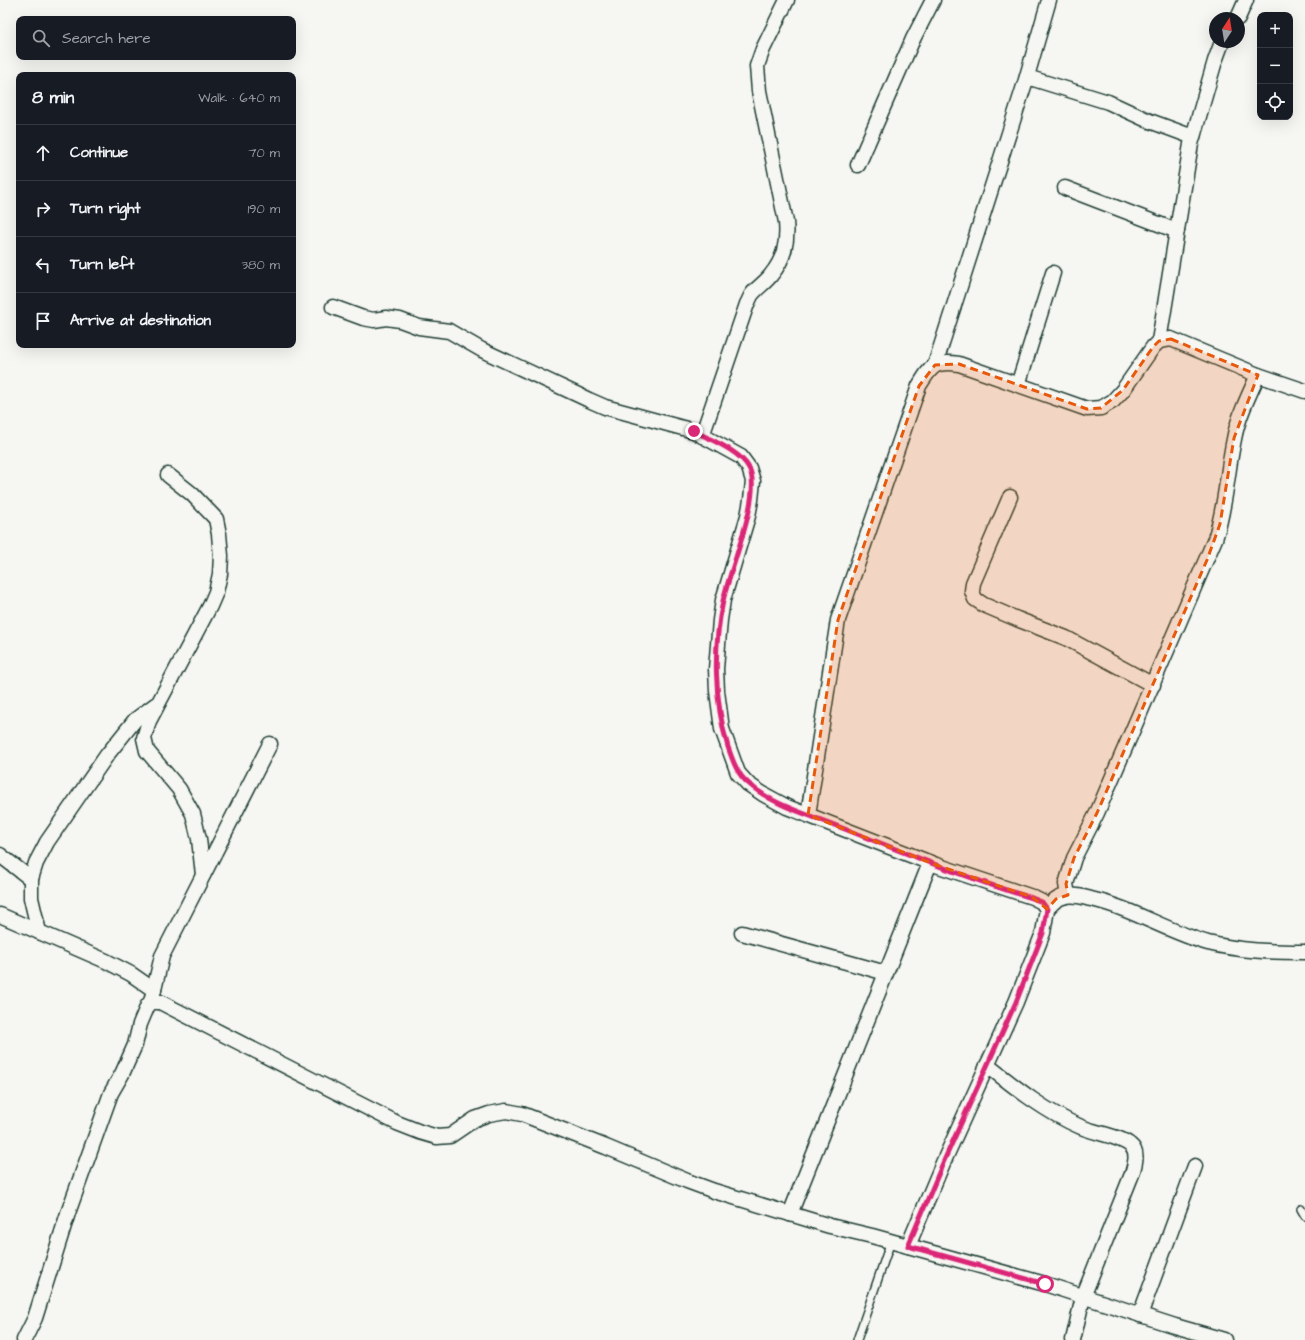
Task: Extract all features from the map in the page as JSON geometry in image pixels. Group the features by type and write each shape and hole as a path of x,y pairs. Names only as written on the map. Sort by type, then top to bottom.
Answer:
{"street":[{"path":"702,436 747,304 753,293 772,275 781,260 786,246 786,222 759,91 757,66 763,49 787,0"},
{"path":"858,165 913,39 932,0"},
{"path":"1241,12 1246,0"},
{"path":"808,815 838,620 920,386 927,373 935,365 1027,77 1047,1"},
{"path":"1159,341 1193,137 1220,48"},
{"path":"1027,77 1108,102 1147,120 1193,137"},
{"path":"1065,188 1177,231"},
{"path":"1018,385 1053,273"},
{"path":"333,307 363,318 374,320 386,318 400,320 419,327 449,331 482,350 589,400 620,411 694,431 741,457 750,468 753,481 748,516 723,600 716,668 717,691 722,729 738,773 748,784 787,807 930,863 1032,898 1042,902 1047,909"},
{"path":"935,365 947,362 959,364 1087,409 1101,408 1113,401 1123,390 1153,347 1159,341 1171,339 1258,375 1305,391"},
{"path":"1068,895 1066,884 1074,858 1097,813 1217,534 1224,507 1234,438 1258,375"},
{"path":"168,475 192,494 216,519 221,556 220,574 216,592 149,721 144,738 147,751 179,789 193,814 199,839 203,875"},
{"path":"1010,498 973,583 972,592 975,599 984,605 1066,638 1153,685"},
{"path":"39,932 31,898 31,879 36,864 47,842 107,755 135,720 161,700"},
{"path":"24,1340 35,1318 68,1213 111,1093 122,1074 135,1045 140,1024 153,996 162,956 270,744"},
{"path":"0,855 31,879"},
{"path":"790,1214 930,863"},
{"path":"908,1246 943,1163 1016,1002 1043,933 1047,909 1056,899 1068,895 1080,896 1100,901 1140,916 1185,936 1235,949 1273,952 1305,952"},
{"path":"0,915 106,961 130,974 160,1002 376,1113 420,1132 437,1137 450,1136 476,1119 488,1114 506,1111 522,1114 606,1147 686,1181 830,1226 891,1241 1045,1284 1140,1315 1224,1340"},
{"path":"742,933 886,973"},
{"path":"987,1065 1019,1091 1041,1106 1082,1128 1122,1140 1131,1146 1135,1153 1135,1162 1132,1174 1083,1297 1073,1340"},
{"path":"1140,1315 1195,1166"}],"lane":[{"path":"1301,1209 1305,1216"},
{"path":"857,1340 891,1241"}],"highlighted area":[{"path":"1171,339 1258,375 1234,438 1220,524 1207,560 1097,813 1074,858 1066,884 1068,895 1056,899 1047,909 1032,897 936,865 808,815 838,620 919,386 935,365 959,364 1087,409 1101,408 1123,390 1153,347 1159,341"}],"route":[{"path":"694,431 741,457 750,468 753,481 748,516 723,600 716,668 717,691 722,729 738,773 748,784 787,807 936,865 1032,898 1042,902 1047,909 1043,933 1016,1002 943,1163 908,1246 1045,1284"}]}
